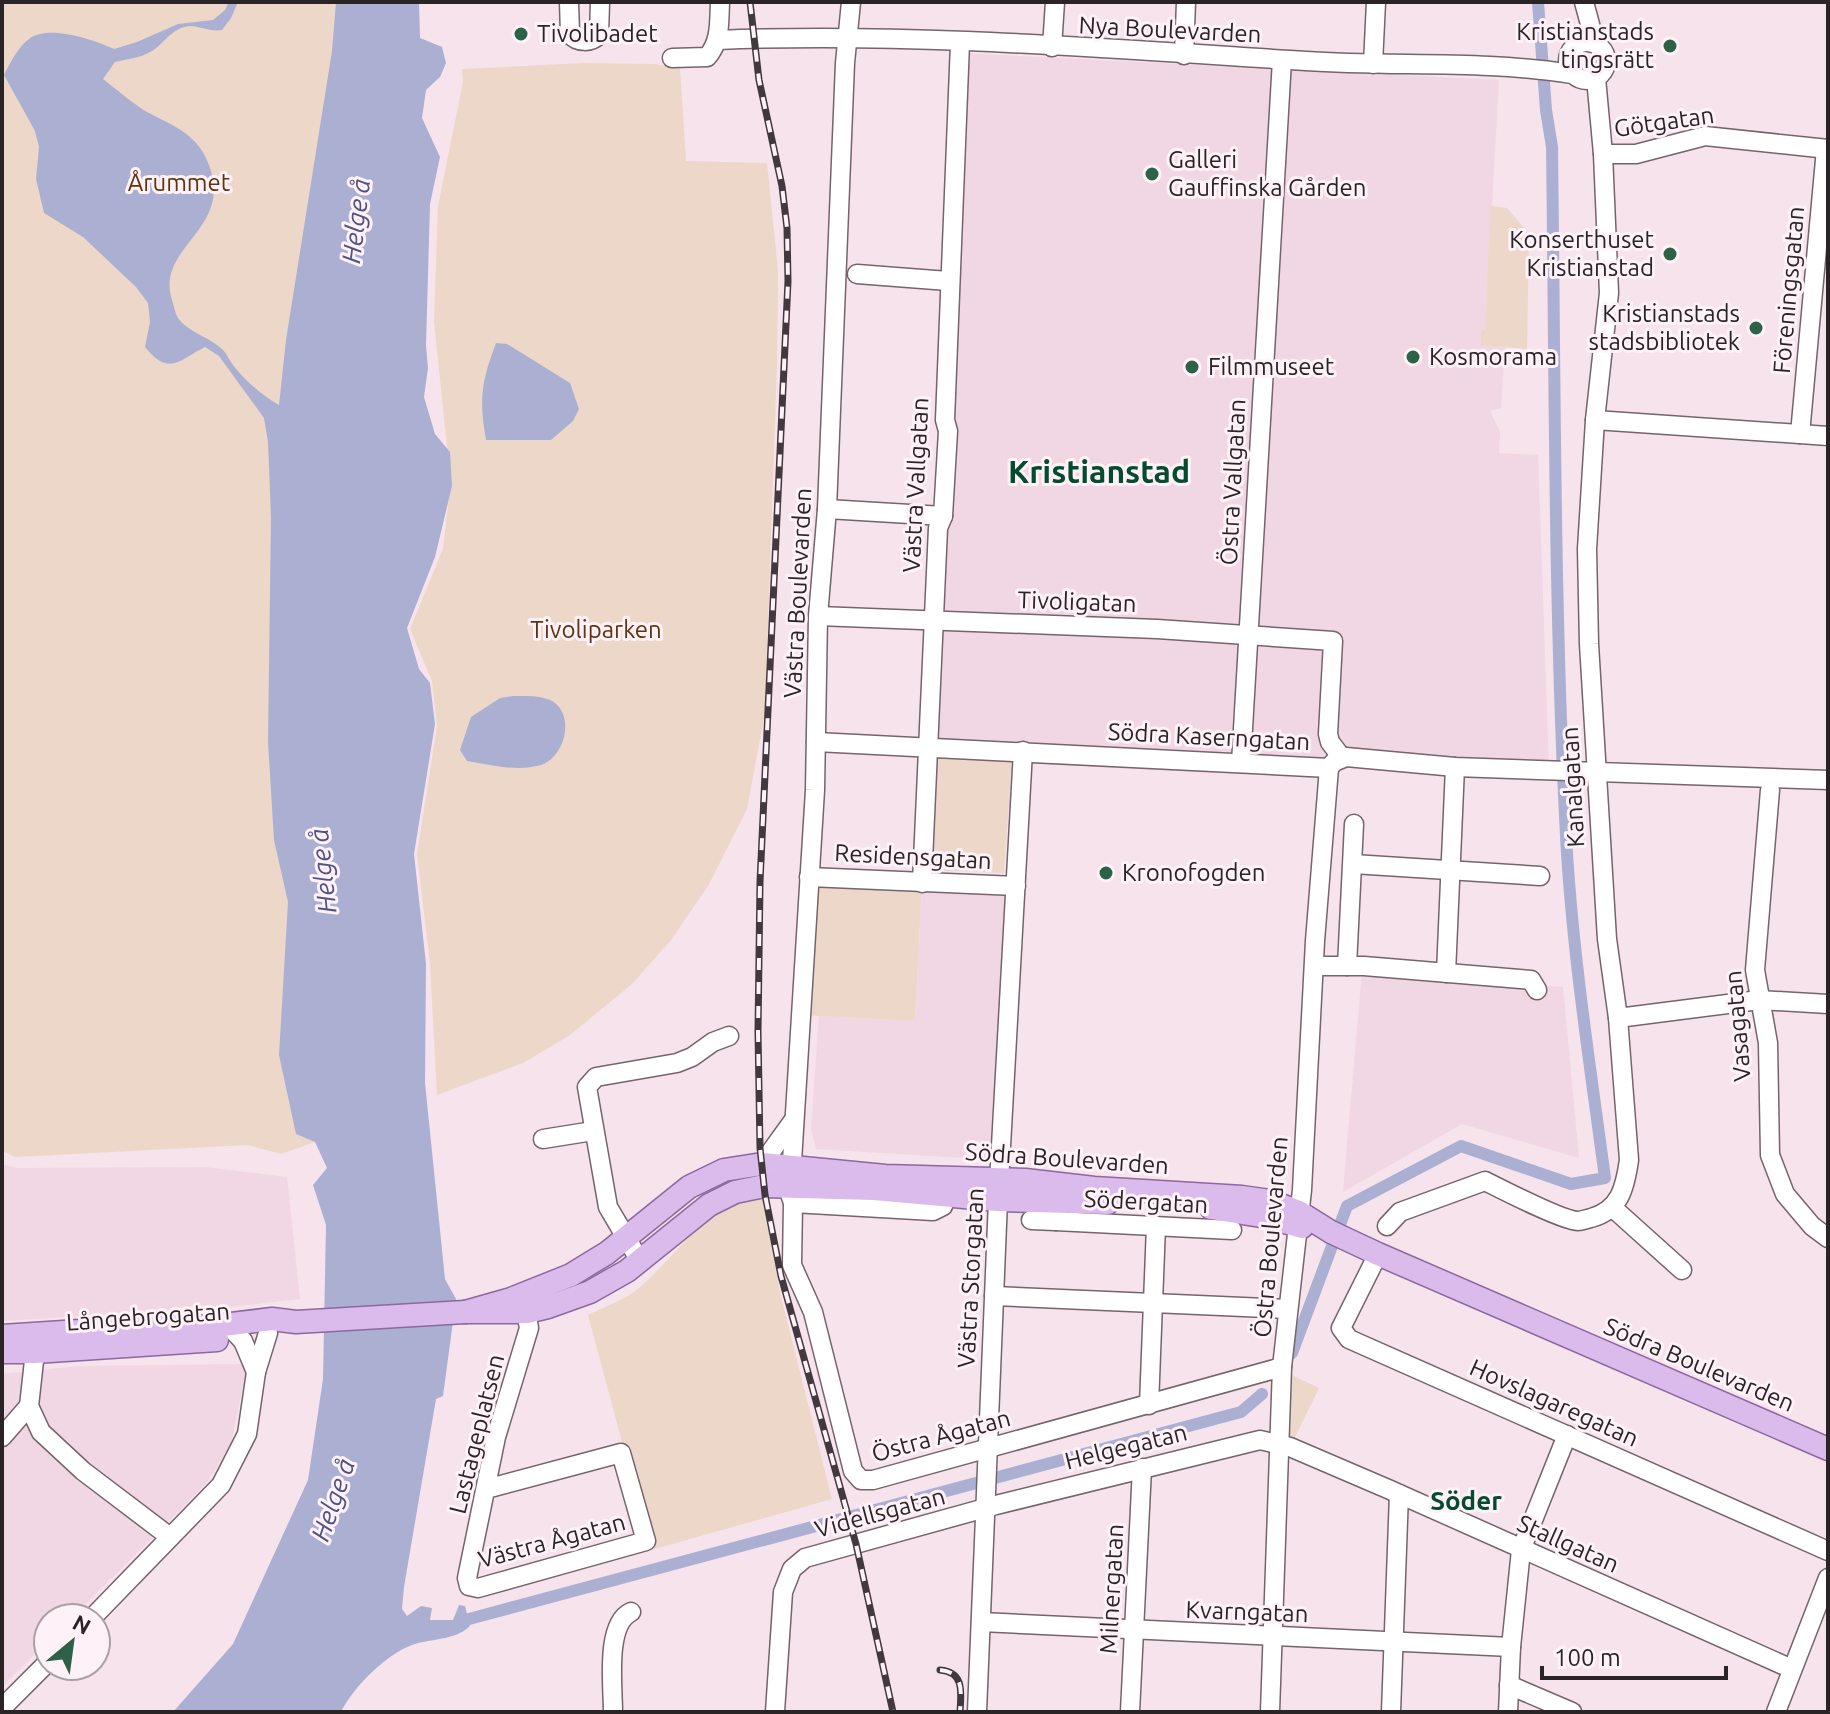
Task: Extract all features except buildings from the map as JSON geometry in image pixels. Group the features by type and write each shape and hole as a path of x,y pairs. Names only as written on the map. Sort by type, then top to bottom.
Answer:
{"main road":[{"name":"Långebrogatan","path":"524,1303 625,1238 670,1200 706,1177 724,1170 762,1164 791,1185"},
{"name":"Södra Boulevarden","path":"791,1185 885,1176 999,1189 1242,1197 1270,1201 1298,1219 1828,1449"},
{"name":"Södra Boulevarden","path":"791,1185 946,1195 999,1189 1057,1211 1210,1208 1298,1219"},
{"name":"Långebrogatan","path":"2,1352 35,1352 224,1329 272,1319 301,1322 461,1312 571,1300 640,1261 697,1214 724,1197 754,1187 791,1185"},
{"name":"Långebrogatan","path":"2,1336 158,1326 268,1333 301,1322"}],"street":[{"path":"569,2 570,34 586,41 599,35 600,2"},
{"path":"672,58 707,57 718,40 720,2"},
{"name":"Västra Boulevarden","path":"791,1185 816,742 818,616 827,509 846,39 851,2"},
{"path":"1052,47 1055,2"},
{"path":"1184,55 1186,2"},
{"path":"1373,64 1376,2"},
{"path":"1575,63 1584,2"},
{"name":"Nya Boulevarden","path":"718,40 846,39 960,43 1373,64 1524,67 1575,63"},
{"name":"Västra Vallgatan","path":"922,883 938,528 943,516 948,431 945,420 948,281 960,43"},
{"name":"Östra Vallgatan","path":"1241,763 1282,60"},
{"name":"Kanalgatan","path":"1575,63 1599,111 1609,293 1595,420 1587,549 1589,644 1607,939 1618,1018 1629,1160 1626,1184 1613,1208"},
{"name":"Götgatan","path":"1603,154 1636,154 1705,136 1827,149"},
{"name":"Föreningsgatan","path":"1800,434 1827,149"},
{"path":"857,274 948,281"},
{"path":"1595,420 1828,436"},
{"path":"827,509 943,516"},
{"name":"Tivoligatan","path":"818,616 1157,629 1333,641"},
{"name":"Östra Boulevarden","path":"1270,1712 1282,1367 1298,1219 1315,966 1335,763 1328,734 1333,641"},
{"name":"Södra Kaserngatan","path":"816,742 1241,763 1597,770 1828,780"},
{"name":"Västra Storgatan","path":"977,1712 999,1189 1023,751"},
{"path":"1446,973 1455,767"},
{"name":"Södra Kaserngatan","path":"1597,770 1625,780 1770,790 1828,790"},
{"name":"Vasagatan","path":"1770,790 1755,970 1768,1043 1770,1155 1785,1194 1812,1226 1828,1238"},
{"path":"1347,966 1354,824"},
{"path":"1353,864 1540,876"},
{"name":"Residensgatan","path":"809,877 1016,886"},
{"path":"1315,966 1531,980 1537,990"},
{"path":"1618,1018 1759,1000 1828,1004"},
{"path":"640,1261 608,1207 587,1087 596,1077 677,1063 729,1036"},
{"path":"762,1164 795,1119"},
{"path":"543,1139 593,1131"},
{"path":"1387,1226 1400,1212 1485,1181 1578,1221 1613,1208 1682,1270"},
{"name":"Östra Ågatan","path":"791,1185 792,1265 813,1312 853,1471 861,1480 987,1456 1282,1367"},
{"name":"Södergatan","path":"1031,1220 1057,1211 1156,1226 1232,1230"},
{"path":"1149,1405 1156,1226"},
{"name":"Hovslagaregatan","path":"1368,1249 1341,1328 1349,1339 1828,1551"},
{"path":"994,1296 1288,1309"},
{"name":"Lastageplatsen","path":"469,1586 467,1578 496,1437 529,1328 524,1303"},
{"path":"170,1537 54,1446 41,1432 29,1406 35,1352 51,1341 224,1329 250,1354 256,1372"},
{"path":"107,1602 221,1485 247,1434 256,1372 268,1333"},
{"path":"2,1437 29,1406"},
{"path":"1508,1712 1521,1550 1567,1435"},
{"name":"Helgegatan","path":"986,1503 1260,1440 1279,1443"},
{"name":"Stallgatan","path":"1279,1443 1792,1669"},
{"name":"Västra Ågatan","path":"469,1586 478,1588 646,1541 621,1453 486,1489"},
{"name":"Milnergatan","path":"1130,1712 1142,1468"},
{"path":"1391,1712 1399,1494"},
{"name":"Videllsgatan","path":"775,1712 783,1592 792,1569 805,1558 986,1503"},
{"path":"1776,1712 1828,1578"},
{"path":"613,1712 614,1632 622,1616 631,1612"},
{"name":"Kvarngatan","path":"981,1622 1511,1647"},
{"path":"2,1708 32,1678"},
{"path":"1509,1685 1572,1712"}],"shaded area":[{"path":"960,53 1499,80 1485,330 1482,330 1481,345 1505,347 1501,408 1490,411 1500,432 1499,453 1538,455 1549,770 927,740"},
{"path":"922,888 1008,893 997,1160 816,1149 811,1129 819,1016 915,1021"},
{"path":"1362,971 1563,987 1579,1158 1462,1124 1343,1192"},
{"path":"2,1164 17,1168 205,1167 287,1177 300,1299 230,1307 2,1321"},
{"path":"247,1364 231,1444 206,1484 88,1602 32,1602 32,1657 2,1687 2,1374 81,1366"}],"green space":[{"name":"Årummet","path":"2,2 370,2 297,1134 315,1142 281,1154 248,1145 15,1157 2,1151"},
{"name":"Tivoliparken","path":"585,63 653,64 680,68 686,161 767,163 778,271 765,712 747,809 708,886 671,940 632,984 570,1035 525,1062 437,1095 430,963 417,854 437,726 432,681 410,629 443,549 449,497 434,322 438,206 463,82 462,69"},
{"path":"1491,206 1507,208 1529,234 1527,349 1481,345 1481,330 1485,330"},
{"path":"937,755 1012,760 1004,873 931,870"},
{"path":"809,877 922,883 915,1021 802,1015"},
{"path":"762,1197 781,1297 832,1499 651,1550 588,1315 639,1288 709,1219 742,1201"},
{"path":"1287,1373 1319,1388 1294,1439 1288,1434"}],"water":[{"name":"Helge å","path":"229,2 238,2 222,30 183,27 148,53 115,62 103,79 142,109 185,133 205,156 213,181 212,201 206,219 175,264 170,281 175,312 183,323 218,346 249,382 279,405 286,340 332,51 336,2 419,2 420,38 442,47 446,63 440,77 426,90 422,118 440,157 430,204 428,368 424,397 435,434 450,452 452,486 435,557 407,628 419,669 430,683 435,724 414,854 426,964 425,1083 445,1279 456,1299 443,1396 436,1399 402,1609 407,1616 421,1606 432,1608 430,1620 453,1620 459,1605 465,1606 470,1626 452,1636 407,1647 384,1661 363,1681 341,1712 173,1712 233,1644 308,1480 323,1379 326,1225 313,1185 327,1168 315,1142 296,1134 279,1055 288,902 274,840 268,742 271,517 264,418 219,356 205,347 181,361 168,364 153,356 145,347 150,322 148,303 136,287 83,237 44,213 36,179 39,147 35,131 4,75 21,46 38,35 72,35 114,49 178,24 213,20"},
{"path":"496,343 507,344 570,383 579,409 573,421 551,440 486,440 483,391"},
{"path":"541,697 558,706 563,714 565,734 557,753 541,765 523,768 467,761 460,750 471,717 500,698"}],"waterway":[{"path":"1292,1353 1347,1206 1461,1146 1571,1184 1605,1178 1577,965 1566,836 1557,578 1552,147 1546,110 1538,2"},
{"path":"469,1619 1241,1412 1262,1394"}],"railway":[{"path":"750,2 759,80 782,186 788,281 760,882 760,1148 765,1195 781,1276 856,1544 893,1712"},
{"path":"940,1670 958,1679 960,1712"}],"place":[{"name":"Tivolibadet","path":"521,34"},
{"name":"Kristianstads tingsrätt","path":"1670,46"},
{"name":"Galleri Gauffinska Gården","path":"1152,174"},
{"name":"Konserthuset Kristianstad","path":"1670,254"},
{"name":"Kristianstads stadsbibliotek","path":"1756,328"},
{"name":"Kosmorama","path":"1413,357"},
{"name":"Filmmuseet","path":"1192,367"},
{"name":"Kronofogden","path":"1106,873"}],"district":[{"name":"Kristianstad","path":"1099,472"},
{"name":"Söder","path":"1466,1501"}]}
